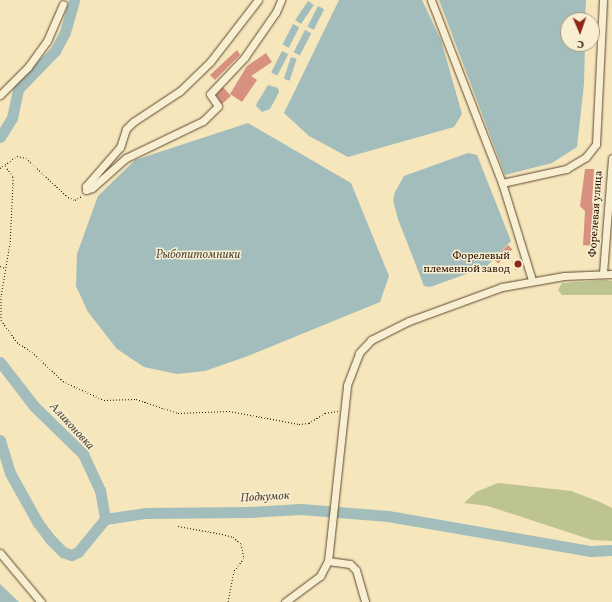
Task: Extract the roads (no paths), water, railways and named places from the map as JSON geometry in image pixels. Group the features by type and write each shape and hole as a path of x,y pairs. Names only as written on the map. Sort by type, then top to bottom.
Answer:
{"street":[{"path":"258,0 210,62 180,91 133,122 126,129 120,147 86,186 86,190 92,188 126,158 203,121 218,106 210,94 244,58 276,12 281,0"},
{"path":"431,0 502,183 532,280"},
{"path":"502,183 566,169 586,156 596,144 603,0"},
{"path":"0,95 28,67 47,41 63,4"},
{"name":"Форелевая улица","path":"604,273 612,158"},
{"path":"285,602 320,576 328,561 333,531 343,411 352,368 359,353 371,340 389,329 452,304 532,280 604,273 612,274"},
{"path":"0,553 41,602"},
{"path":"328,561 342,561 350,564 356,570 365,602"}],"water":[{"path":"339,0 422,0 441,40 462,114 454,127 348,157 309,136 284,113"},
{"path":"439,0 586,0 585,12 560,12 560,52 585,52 584,84 577,147 552,163 505,175"},
{"path":"308,1 314,5 301,24 295,20"},
{"path":"318,6 324,9 314,30 308,26"},
{"path":"293,24 299,27 289,48 283,44"},
{"path":"305,30 311,33 300,55 294,52"},
{"path":"282,51 288,54 277,76 271,72"},
{"path":"291,57 297,59 290,81 284,79"},
{"path":"268,85 278,88 279,92 270,109 262,112 256,106"},
{"name":"Рыбопитомники","path":"248,123 351,183 389,276 380,302 248,356 205,371 177,374 144,367 117,349 88,312 76,286 77,254 98,196 135,160"},
{"path":"468,153 477,155 511,241 486,267 430,287 424,286 398,219 393,200 395,192 404,176"},
{"path":"0,584 19,602 0,602"}],"waterway":[{"name":"Аликоновка","path":"0,137 12,118 18,89 55,51 65,32 74,0"},
{"name":"Аликоновка","path":"0,362 34,406 83,454 100,490 105,519"},
{"name":"Подкумок","path":"0,440 10,473 38,523 51,540 63,552 71,555 78,552 105,519 145,513 250,512 301,509 388,516 591,551 612,550"}],"place":[{"name":"Форелевый племенной завод","path":"518,264"}]}
